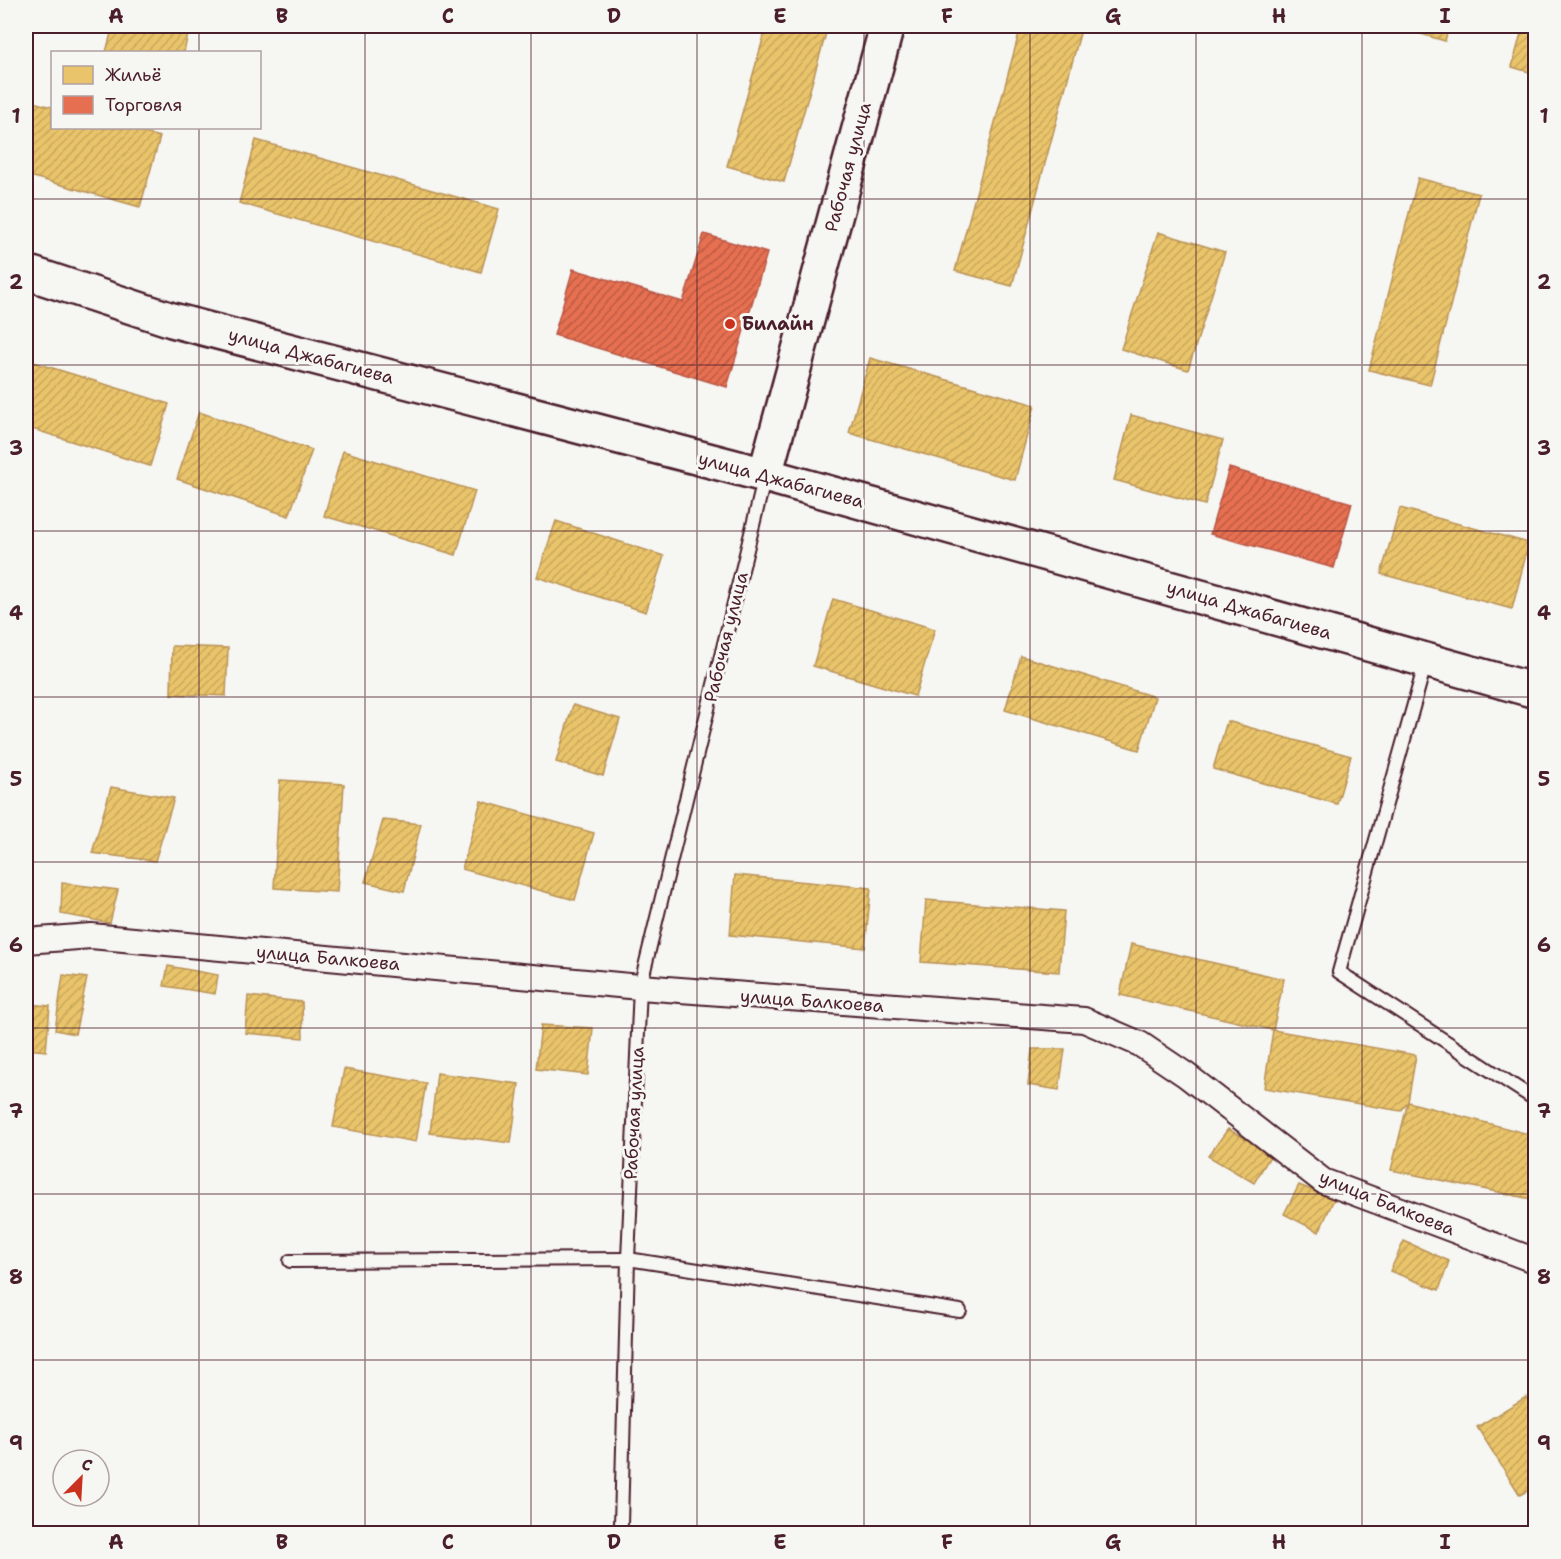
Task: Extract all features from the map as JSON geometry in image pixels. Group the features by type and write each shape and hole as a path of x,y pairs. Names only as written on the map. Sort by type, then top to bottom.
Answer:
{"main road":[{"name":"Рабочая улица","path":"765,475 887,26"},
{"name":"улица Джабагиева","path":"26,272 172,320 765,475 1536,691"}],"street":[{"name":"улица Балкоева","path":"26,941 91,936 640,987 1084,1020 1140,1044 1177,1069 1323,1181 1536,1261"}],"lane":[{"name":"Рабочая улица","path":"621,1524 628,1260 640,987 765,475"},
{"path":"1426,660 1339,972 1536,1101"},
{"path":"290,1261 628,1260 960,1311"}],"building: Жильё":[{"path":"113,26 158,26 188,34 184,51 106,51"},
{"path":"741,26 828,26 784,182 727,166 765,32"},
{"path":"1021,26 1082,26 1012,286 955,271"},
{"path":"1394,26 1449,26 1445,41"},
{"path":"1523,26 1536,26 1536,74 1512,67"},
{"path":"26,100 51,107 51,129 129,129 160,137 140,207 26,175"},
{"path":"256,140 499,209 481,272 239,203"},
{"path":"1418,178 1479,194 1430,385 1369,370"},
{"path":"1158,232 1225,252 1188,370 1121,349"},
{"path":"870,358 1035,405 1015,480 849,433"},
{"path":"30,361 169,404 150,466 26,427 26,374"},
{"path":"199,412 312,450 289,516 177,479"},
{"path":"1131,415 1223,440 1205,505 1114,480"},
{"path":"343,451 475,491 456,555 324,516"},
{"path":"1400,508 1529,543 1512,609 1381,574"},
{"path":"556,521 664,556 646,612 537,577"},
{"path":"833,599 935,629 915,696 813,666"},
{"path":"172,646 228,648 226,696 171,694"},
{"path":"1021,656 1155,697 1139,750 1005,710"},
{"path":"573,705 620,719 603,776 556,762"},
{"path":"1227,721 1351,756 1337,804 1213,769"},
{"path":"280,780 344,784 337,892 274,888"},
{"path":"111,787 174,798 155,861 92,853"},
{"path":"481,801 594,833 575,900 462,869"},
{"path":"383,820 421,824 404,891 365,882"},
{"path":"735,875 871,888 865,948 730,935"},
{"path":"62,883 118,890 110,923 61,914"},
{"path":"926,900 1064,911 1059,972 921,962"},
{"path":"1131,944 1284,979 1273,1030 1120,995"},
{"path":"168,966 218,975 215,994 164,986"},
{"path":"63,975 87,978 75,1034 55,1030"},
{"path":"248,996 302,1002 303,1038 245,1033"},
{"path":"26,1004 50,1006 46,1051 26,1049"},
{"path":"541,1025 593,1028 588,1075 536,1069"},
{"path":"1273,1030 1416,1055 1408,1102 1401,1111 1264,1088"},
{"path":"1032,1049 1065,1049 1059,1090 1028,1085"},
{"path":"344,1069 426,1083 416,1142 333,1127"},
{"path":"437,1073 519,1084 511,1143 430,1133"},
{"path":"1408,1102 1536,1136 1536,1200 1391,1170"},
{"path":"1228,1129 1272,1153 1254,1183 1208,1156"},
{"path":"1299,1185 1334,1199 1319,1232 1284,1214"},
{"path":"1404,1241 1449,1261 1439,1290 1390,1271"},
{"path":"1526,1397 1536,1412 1536,1486 1520,1495 1477,1427"}],"building: Торговля":[{"path":"704,234 767,253 727,387 554,335 573,269 683,302"},
{"path":"1229,468 1352,503 1334,568 1210,534"}],"place":[{"name":"Билайн","path":"730,324"}]}
